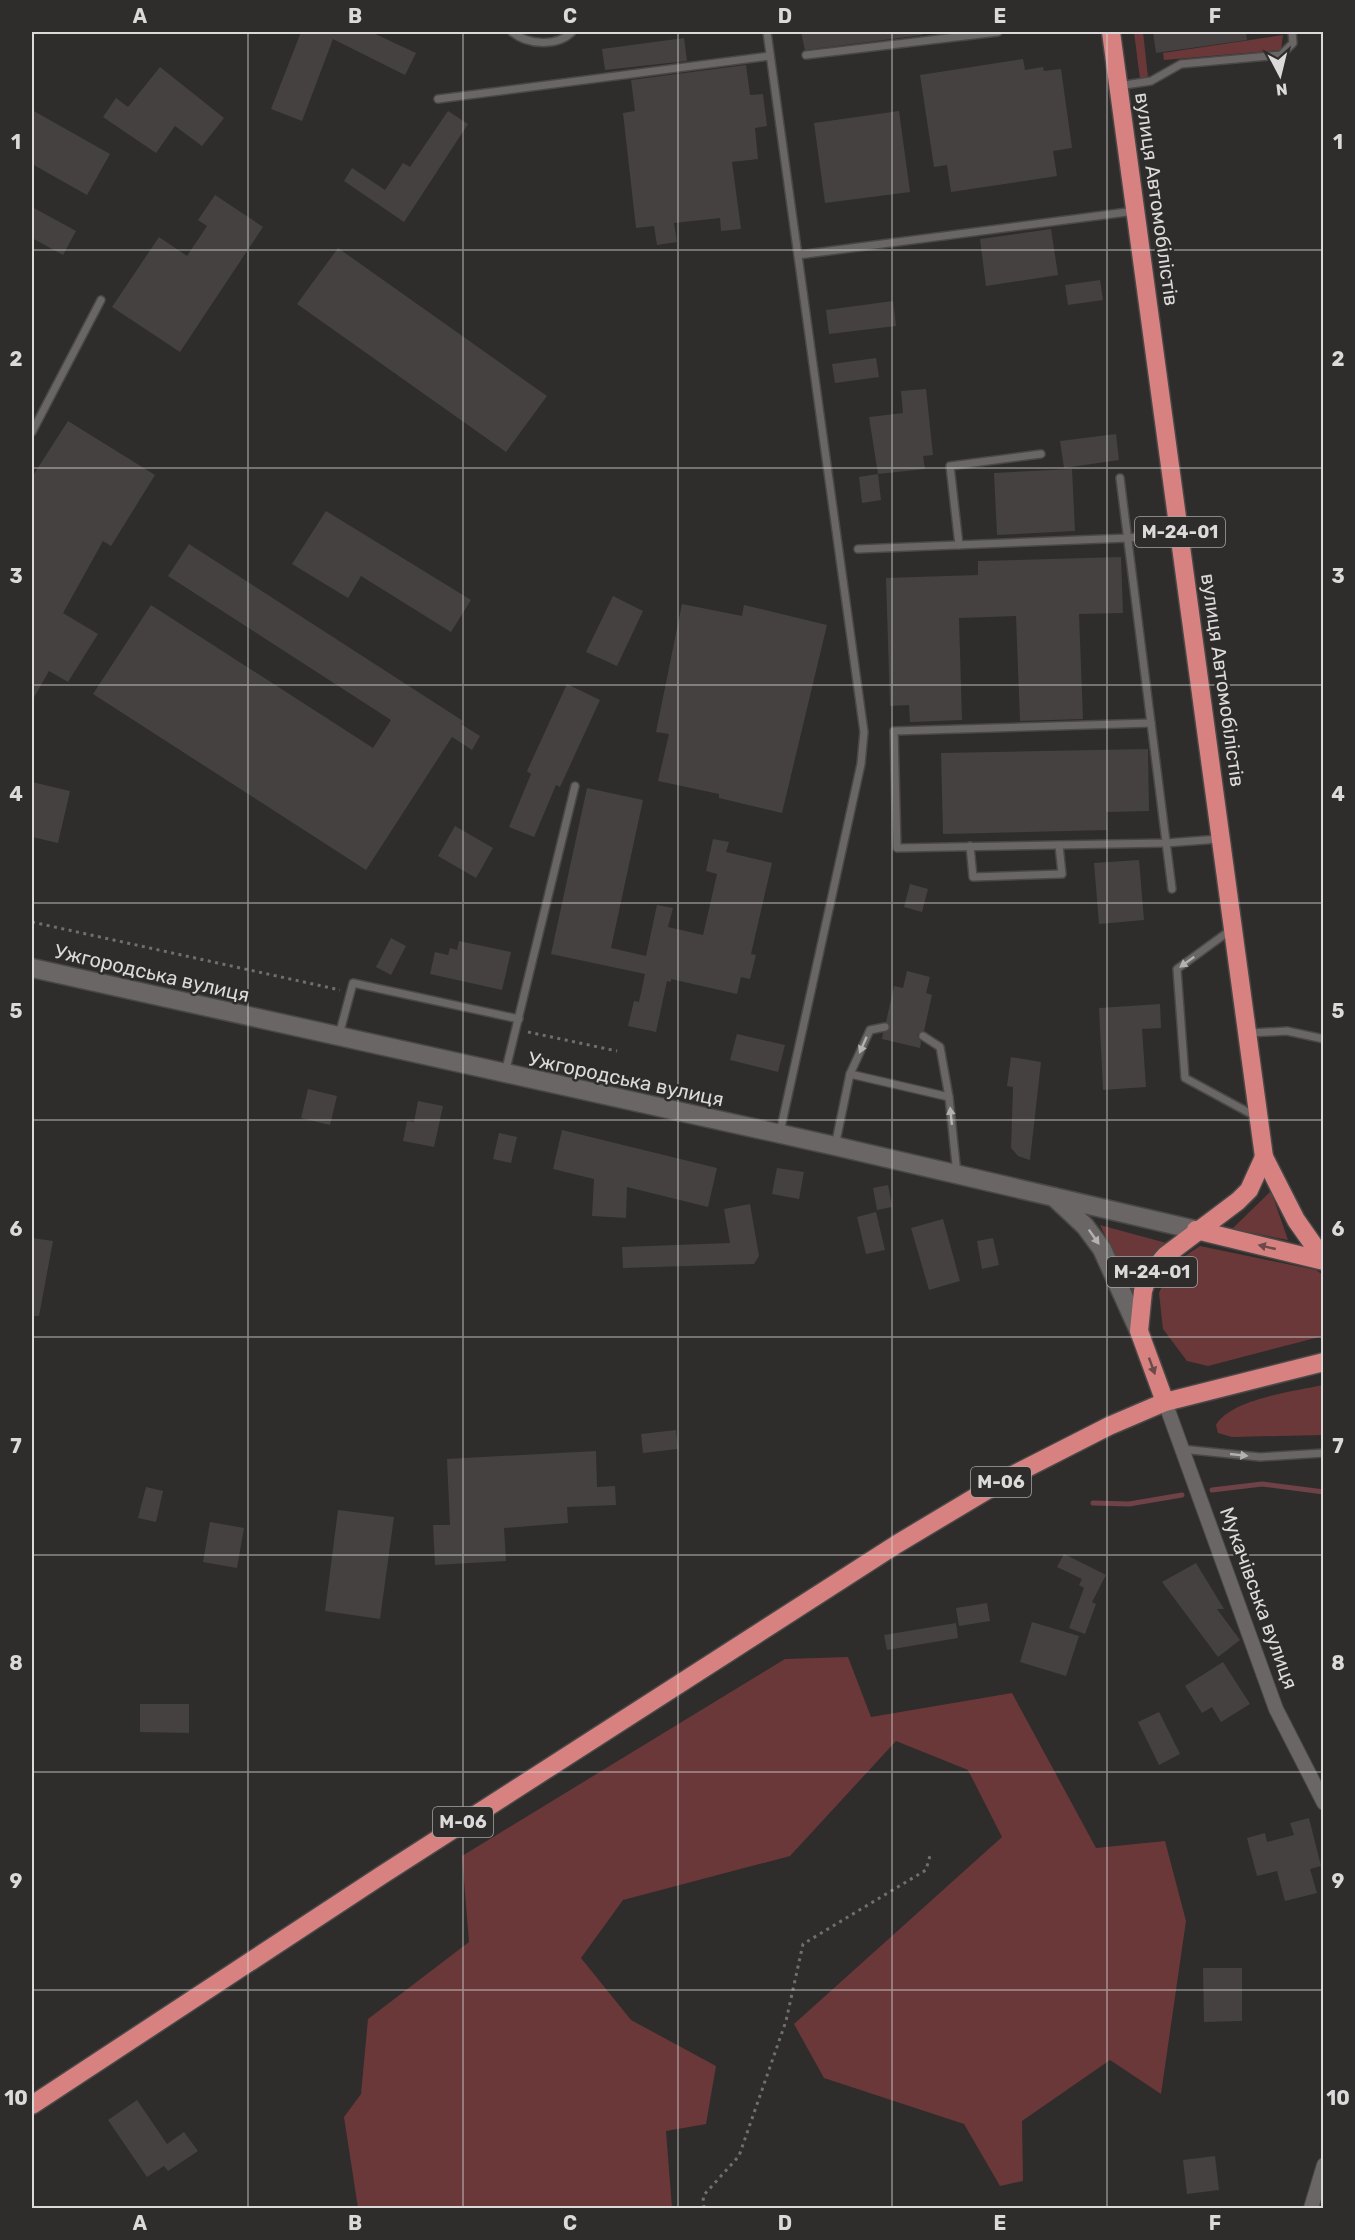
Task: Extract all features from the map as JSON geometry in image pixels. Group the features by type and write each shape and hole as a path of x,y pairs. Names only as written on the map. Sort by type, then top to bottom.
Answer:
{"highway":[{"name":"вулиця Автомобілістів","path":"1111,32 1264,1157 1296,1220 1323,1260"},
{"name":"М-24-01","path":"1165,1402 1139,1331 1143,1291 1148,1276 1165,1256 1196,1230 1238,1202 1249,1190 1264,1157"},
{"path":"1196,1230 1323,1260"},
{"name":"М-06","path":"32,2105 382,1875 897,1544 1010,1477 1104,1429 1165,1402 1323,1362"}],"main road":[{"name":"Ужгородська вулиця","path":"32,968 1053,1196"},
{"path":"1053,1196 1196,1230"},
{"path":"1053,1196 1085,1226 1102,1249 1139,1331"}],"street":[{"name":"Мукачівська вулиця","path":"1165,1402 1276,1709 1323,1803"},
{"path":"1311,2208 1323,2165"}],"lane":[{"path":"512,32 540,43 563,38 572,32"},
{"path":"767,32 864,732 861,764 779,1135"},
{"path":"806,55 998,32"},
{"path":"1118,86 1151,81 1181,64 1281,55 1293,43 1292,32"},
{"path":"438,99 770,56"},
{"path":"798,255 1136,211"},
{"path":"32,432 101,300"},
{"path":"959,545 950,466 1041,454"},
{"path":"1120,478 1172,889"},
{"path":"858,549 1128,538 1180,532"},
{"path":"1151,723 894,731 897,848 1166,843 1222,839"},
{"path":"505,1075 575,786"},
{"path":"970,846 973,877 1062,874 1059,845"},
{"path":"1234,927 1177,969 1185,1078 1259,1118"},
{"path":"338,1037 349,992 353,983 359,982 519,1019"},
{"path":"835,1146 850,1074 870,1030 885,1027"},
{"path":"1248,1033 1287,1031 1323,1039"},
{"path":"923,1036 940,1047 950,1096 957,1174"},
{"path":"850,1074 950,1096"},
{"path":"1181,1449 1260,1457 1323,1453"}],"path":[{"path":"32,922 349,992"},
{"path":"516,1030 616,1051"},
{"path":"704,2208 703,2196 739,2156 786,2021 803,1944 926,1870 931,1851"}],"shaded area":[{"path":"1134,32 1143,32 1148,77 1140,79"},
{"path":"1283,35 1281,50 1164,60 1163,53"},
{"path":"1271,1191 1288,1240 1232,1229"},
{"path":"1100,1225 1170,1244 1148,1262 1133,1293"},
{"path":"1200,1246 1316,1270 1323,1275 1323,1336 1208,1366 1187,1361 1163,1329 1159,1293 1171,1265"},
{"path":"1323,1385 1323,1435 1232,1437 1218,1433 1216,1425 1224,1416 1249,1402"},
{"path":"848,1657 871,1717 1012,1693 1096,1848 1165,1841 1186,1921 1161,2094 1110,2060 1022,2121 1023,2181 1000,2186 964,2124 824,2078 794,2024 1002,1837 968,1770 896,1741 790,1856 623,1900 581,1958 631,2020 716,2066 706,2124 666,2131 672,2208 358,2208 344,2117 361,2094 368,2019 469,1942 462,1856 785,1659"}],"building":[{"path":"301,32 371,32 416,53 405,75 333,39 302,121 271,109"},
{"path":"801,32 922,32 923,35 805,50"},
{"path":"1153,32 1246,32 1247,40 1156,53"},
{"path":"684,38 687,61 605,70 602,49"},
{"path":"1023,59 1025,70 1043,67 1044,71 1061,69 1072,148 1053,151 1057,176 951,192 947,165 934,167 920,75"},
{"path":"746,65 750,95 763,94 767,126 755,128 758,159 732,162 741,229 721,231 720,218 674,223 677,242 657,245 654,226 636,228 623,113 635,111 631,80"},
{"path":"160,67 224,118 202,146 175,126 156,153 103,117 116,98 128,107"},
{"path":"32,110 110,154 87,195 32,164"},
{"path":"448,111 468,124 404,222 344,181 352,168 385,190 403,163 410,167"},
{"path":"899,111 910,192 825,203 814,123"},
{"path":"215,195 263,227 180,352 112,307 159,237 187,256 207,226 198,220"},
{"path":"32,207 76,231 63,255 32,238"},
{"path":"1051,229 1058,275 986,286 980,239"},
{"path":"338,248 547,396 506,452 297,304"},
{"path":"1100,280 1103,300 1068,305 1065,285"},
{"path":"893,301 896,326 829,334 826,310"},
{"path":"876,358 879,377 835,383 832,364"},
{"path":"926,389 933,455 923,456 925,469 878,474 869,417 903,413 901,391"},
{"path":"68,421 155,475 111,546 103,541 63,613 98,634 68,682 49,671 32,701 32,477"},
{"path":"1116,434 1119,460 1064,468 1060,441"},
{"path":"1072,469 1075,531 997,535 994,473"},
{"path":"878,474 881,500 862,503 859,477"},
{"path":"326,511 471,600 451,632 361,576 348,598 292,564"},
{"path":"189,544 463,721 461,724 480,736 472,750 452,737 366,870 93,694 151,605 373,748 391,720 168,576"},
{"path":"1121,557 1123,613 1079,614 1083,719 1020,721 1016,616 959,618 962,720 910,722 909,705 890,706 886,578 978,575 978,561"},
{"path":"613,596 643,611 617,666 586,652"},
{"path":"682,604 742,616 744,605 827,625 782,813 719,798 719,794 658,781 669,734 656,732"},
{"path":"567,684 600,700 560,787 556,785 534,837 509,827 531,774 527,771"},
{"path":"1148,749 1149,811 1106,812 1107,830 943,834 941,753"},
{"path":"32,782 70,791 58,843 32,837"},
{"path":"587,788 643,800 611,948 646,956 657,905 673,908 668,927 703,935 717,874 706,871 713,839 729,842 726,852 772,863 751,954 756,955 750,979 741,977 737,994 671,979 671,982 667,981 656,1032 628,1026 634,1001 639,1002 645,974 551,954"},
{"path":"455,826 493,848 476,878 438,856"},
{"path":"1139,860 1144,920 1099,924 1094,863"},
{"path":"910,884 928,889 922,912 904,907"},
{"path":"391,938 406,946 391,975 376,967"},
{"path":"459,941 511,952 502,990 430,974 435,952 448,955 450,948 457,950"},
{"path":"907,971 930,977 926,993 932,995 924,1031 917,1035 921,1042 920,1048 882,1039 883,1033 890,1028 886,1022 894,986 903,988"},
{"path":"1160,1004 1161,1028 1142,1029 1146,1087 1103,1090 1099,1008"},
{"path":"737,1034 785,1045 778,1072 730,1060"},
{"path":"1011,1057 1041,1062 1030,1160 1018,1156 1011,1148 1013,1087 1007,1086"},
{"path":"308,1089 337,1096 330,1125 301,1118"},
{"path":"418,1101 443,1106 434,1147 403,1141 407,1121 414,1122"},
{"path":"562,1130 717,1168 708,1207 627,1187 626,1218 592,1216 594,1179 553,1169"},
{"path":"499,1133 517,1137 511,1163 493,1159"},
{"path":"777,1168 804,1172 799,1199 772,1194"},
{"path":"888,1185 892,1207 877,1210 873,1188"},
{"path":"750,1204 759,1256 754,1264 623,1268 622,1247 730,1243 724,1209"},
{"path":"876,1212 885,1250 866,1254 857,1217"},
{"path":"943,1219 960,1281 929,1290 911,1228"},
{"path":"32,1238 53,1241 39,1316 32,1316"},
{"path":"993,1238 999,1265 982,1269 977,1241"},
{"path":"676,1430 678,1449 643,1453 641,1434"},
{"path":"596,1451 597,1487 615,1486 616,1505 567,1507 568,1523 504,1528 506,1561 435,1565 433,1525 450,1525 447,1459"},
{"path":"146,1487 163,1491 156,1522 138,1518"},
{"path":"338,1510 394,1517 380,1619 325,1611"},
{"path":"210,1522 244,1528 237,1568 203,1562"},
{"path":"1064,1554 1106,1575 1092,1602 1096,1604 1085,1634 1069,1628 1084,1588 1079,1585 1082,1579 1057,1567"},
{"path":"1196,1563 1224,1609 1217,1609 1240,1640 1218,1657 1162,1582"},
{"path":"987,1603 990,1621 959,1626 956,1608"},
{"path":"1032,1622 1079,1636 1066,1676 1020,1662"},
{"path":"956,1623 958,1638 887,1650 884,1635"},
{"path":"1223,1662 1250,1704 1221,1722 1212,1707 1202,1713 1185,1686"},
{"path":"140,1704 189,1704 189,1733 140,1732"},
{"path":"1159,1712 1180,1754 1159,1765 1138,1722"},
{"path":"1309,1818 1321,1866 1310,1869 1317,1893 1285,1901 1277,1871 1257,1876 1247,1838 1265,1833 1267,1842 1294,1835 1290,1823"},
{"path":"1203,1968 1242,1968 1242,2021 1204,2022"},
{"path":"137,2100 167,2144 184,2132 198,2151 168,2171 164,2166 147,2177 108,2120"},
{"path":"1215,2156 1219,2190 1187,2194 1183,2160"}],"waterway":[{"path":"1212,1490 1262,1484 1324,1492"},
{"path":"1093,1503 1129,1504 1182,1495"}]}
